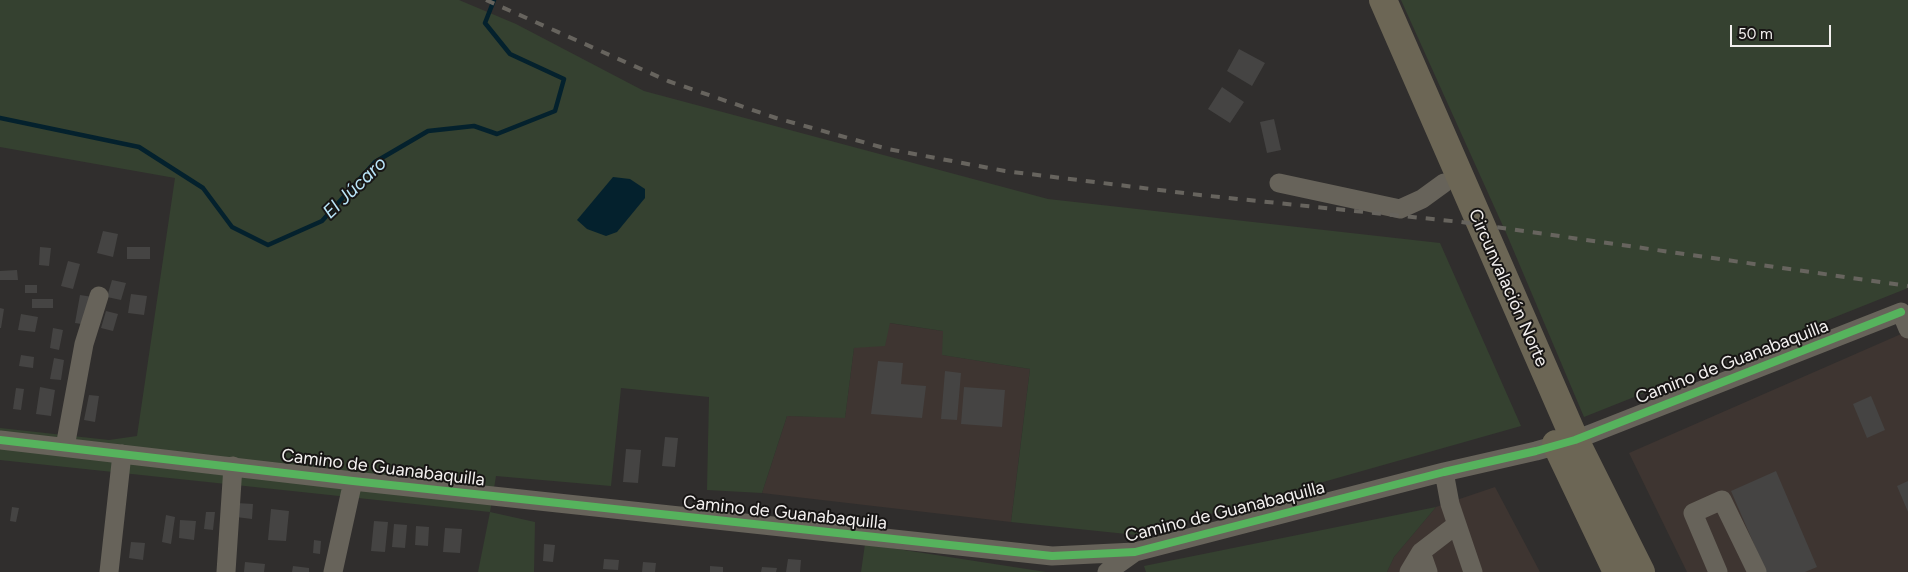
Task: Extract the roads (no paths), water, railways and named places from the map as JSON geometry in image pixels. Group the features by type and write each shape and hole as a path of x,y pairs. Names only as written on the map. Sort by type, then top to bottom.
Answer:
{"highway":[{"name":"Circunvalación Norte","path":"1363,0 1444,183 1566,443 1641,572"},
{"name":"Circunvalación Norte","path":"1383,0 1566,443 1617,572"}],"street":[{"path":"1280,184 1400,209 1422,199 1444,183"},
{"path":"64,447 84,344 99,296"},
{"name":"Camino de Guanabaquilla","path":"0,440 353,481 1122,565 1444,472 1566,443 1900,312 1908,329"},
{"path":"109,572 122,454"},
{"path":"226,572 233,466"},
{"path":"1444,472 1456,525 1473,572"},
{"path":"333,572 353,481"},
{"path":"1718,572 1692,513 1722,500 1757,572"},
{"path":"1409,572 1421,552 1456,525"},
{"path":"1421,552 1428,572"}],"water":[{"path":"613,177 630,179 645,189 645,198 617,232 606,236 587,229 577,220"}],"waterway":[{"name":"El Júcaro","path":"0,118 139,147 203,188 232,227 268,245 322,221 375,162 428,131 474,126 497,134 555,111 564,79 510,54 485,23 494,0"}],"railway":[{"path":"486,0 668,81 776,118 888,149 1005,171 1200,195 1461,222 1908,286"}]}
